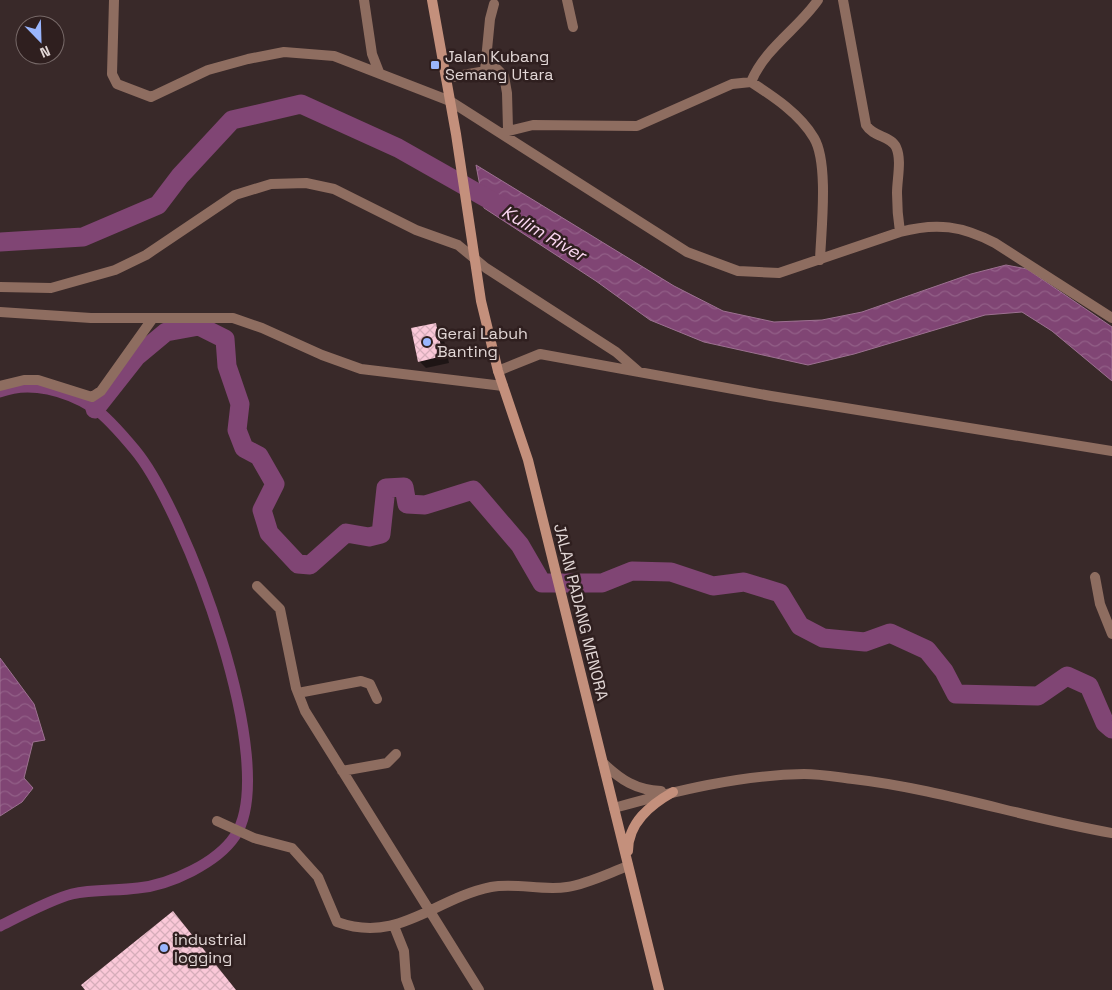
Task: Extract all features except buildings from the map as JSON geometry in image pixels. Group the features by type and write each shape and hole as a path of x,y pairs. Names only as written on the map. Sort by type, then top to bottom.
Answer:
{"main road":[{"name":"JALAN PADANG MENORA","path":"432,0 456,134 481,302 498,371 528,460 659,990"},
{"path":"628,866 628,843 637,821 652,804 673,792"}],"street":[{"path":"114,0 112,74 116,84 151,97 208,70 284,52 334,56 450,101 504,131 687,252 738,271 779,273 920,226 954,226 975,232 1015,254 1112,318"},
{"path":"364,0 372,54 379,72"},
{"path":"567,0 573,27"},
{"path":"751,82 758,66 789,31 808,15 818,0"},
{"path":"844,0 866,125 870,131 892,142 896,147 898,157 898,218 900,232"},
{"path":"485,70 490,19 494,4"},
{"path":"446,78 497,69 504,76 507,93 504,131"},
{"path":"504,131 533,125 637,126 732,84 751,82 791,111 815,139 819,154 824,214 820,260"},
{"path":"0,287 51,288 115,270 146,255 235,195 271,184 306,183 334,189 416,230 458,245 476,260 616,352 639,372"},
{"path":"0,312 91,318 233,318 361,369 503,386"},
{"path":"0,386 24,380 38,380 92,396 101,391 153,318"},
{"path":"498,371 540,354 1112,451"},
{"path":"1095,577 1100,604 1112,634"},
{"path":"257,586 280,609 298,693 306,712 479,990"},
{"path":"298,693 361,681 370,684 377,699"},
{"path":"342,771 386,763 396,754"},
{"path":"603,763 622,781 646,791 673,792"},
{"path":"614,808 673,792 770,776 806,774 918,789 1062,824 1112,833"},
{"path":"217,820 236,831 254,838 292,848 318,877 336,922 372,930 394,926 465,894 494,886 568,887 628,866"},
{"path":"394,926 404,951 406,980 410,990"}],"water":[{"path":"476,165 674,286 723,311 774,322 822,320 862,312 971,274 1006,265 1027,269 1112,327 1112,381 1052,331 1022,312 985,315 854,354 808,365 704,342 650,320 596,281 484,208"},
{"path":"0,658 34,704 45,740 33,742 24,778 33,788 22,802 0,816"}],"waterway":[{"name":"Kulim River","path":"0,242 83,237 158,205 180,176 232,120 301,104 398,148 504,208"},
{"path":"95,409 136,357 166,332 199,326 225,339 227,366 240,404 237,430 244,448 259,456 275,484 262,510 269,533 298,564 310,565 346,533 369,537 381,534 386,488 404,487 407,504 425,505 473,490 520,545 542,583 602,583 632,571 671,572 713,586 744,582 780,593 800,626 823,638 865,642 890,633 927,650 944,671 956,694 1038,696 1067,676 1089,686 1105,723 1112,729"},
{"path":"0,392 24,387 36,387 60,392 72,397 99,412 135,450 156,481 201,580 221,639 237,699 246,755 246,802 235,836 227,846 205,864 178,877 151,886 88,891 64,896 0,926"}],"place":[{"name":"Jalan Kubang Semang Utara","path":"435,65"},
{"name":"Gerai Labuh Banting","path":"427,342"},
{"name":"industrial logging","path":"164,948"}]}
